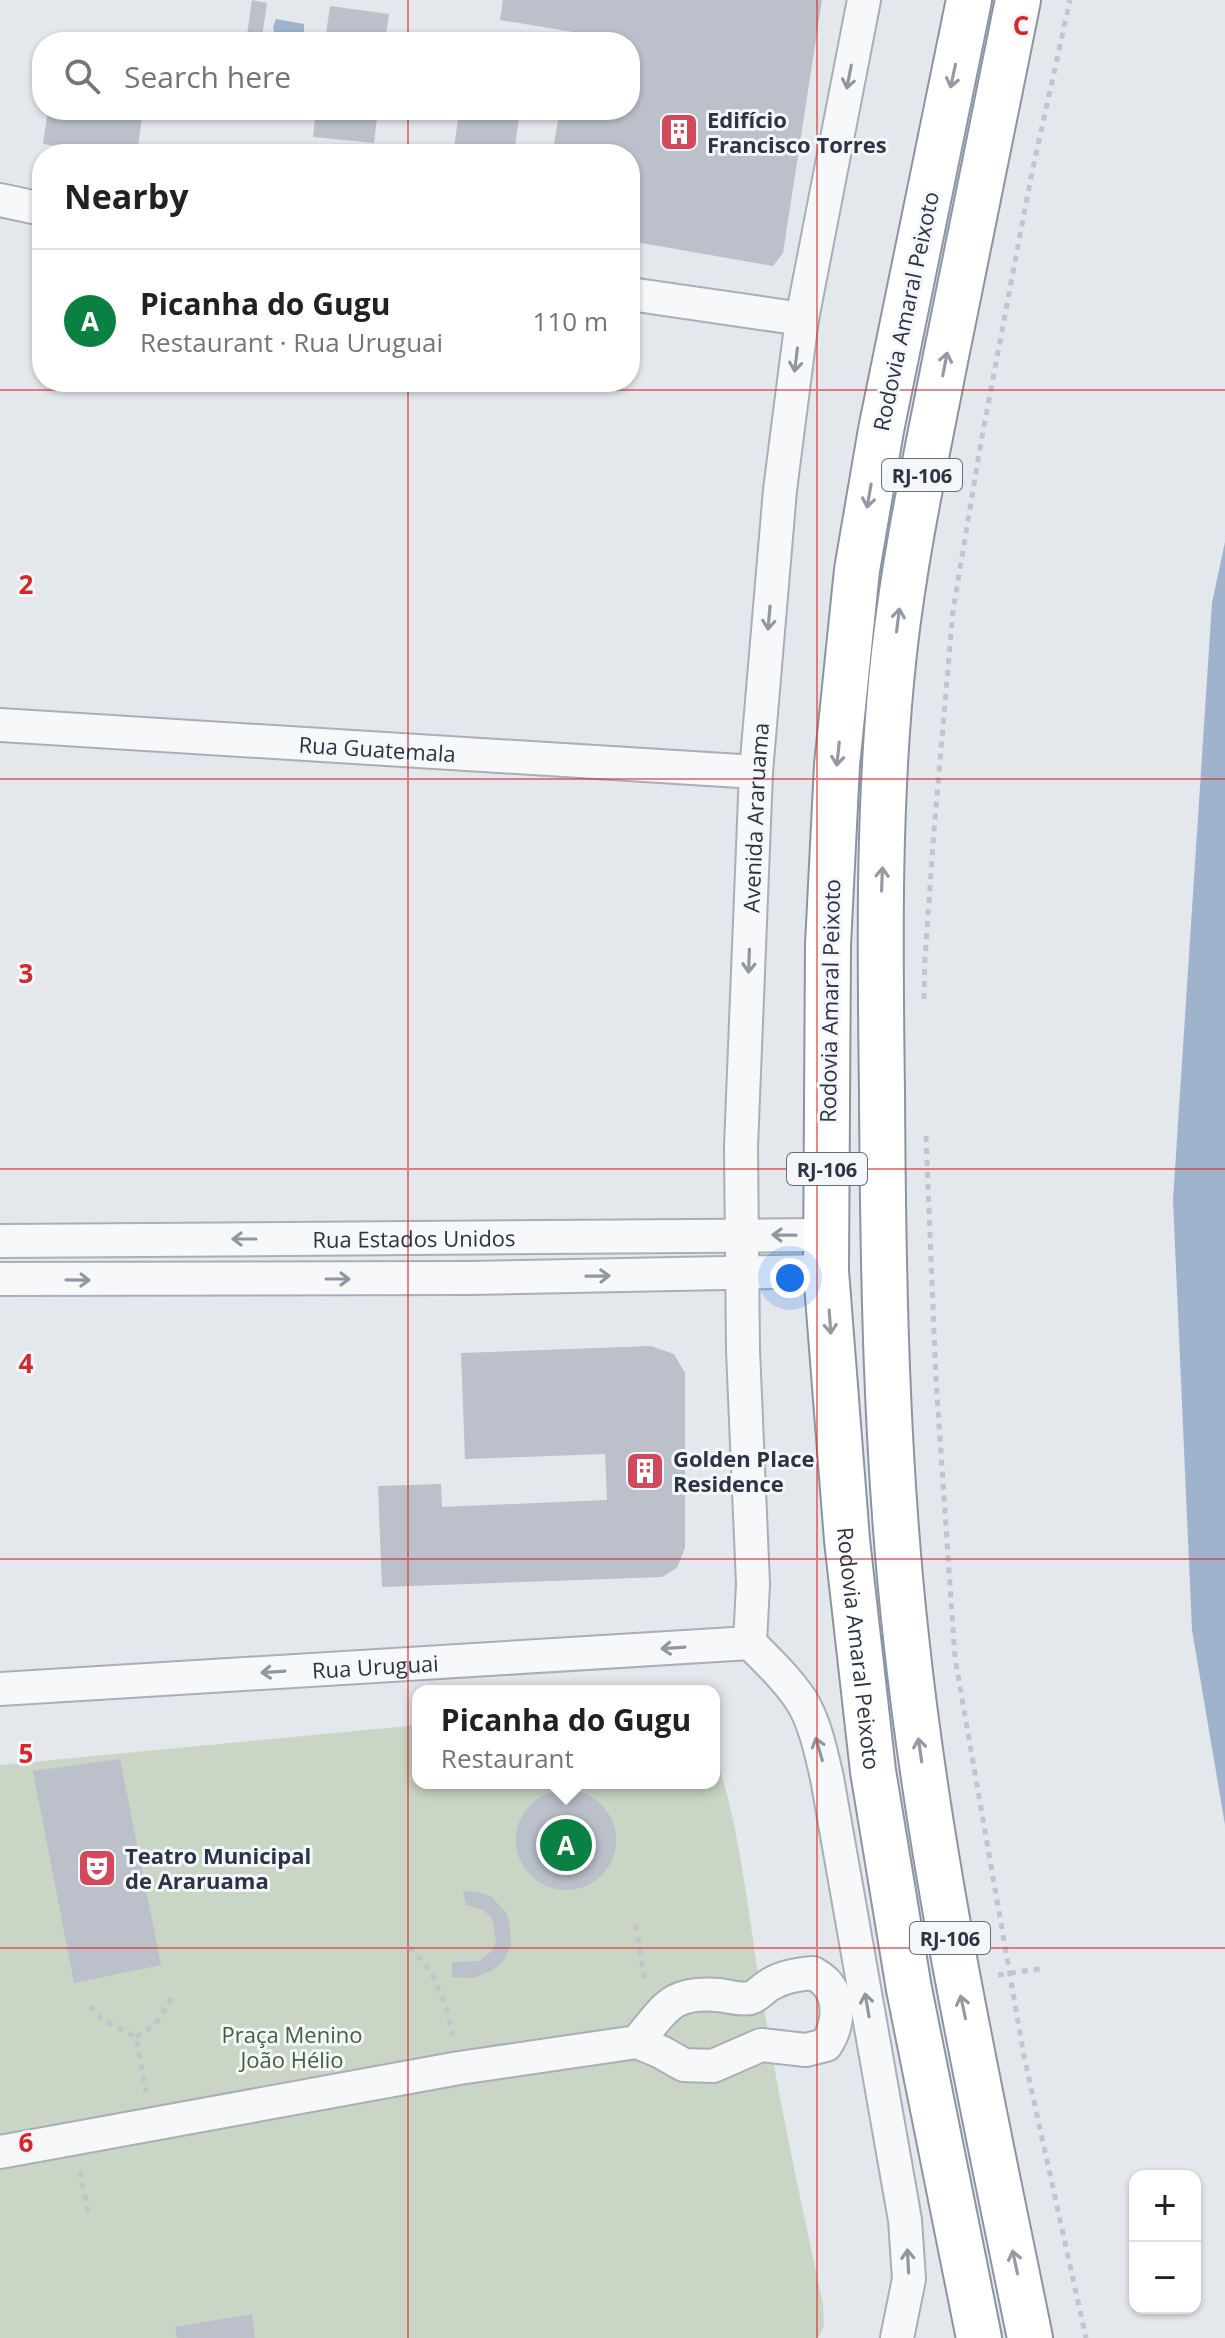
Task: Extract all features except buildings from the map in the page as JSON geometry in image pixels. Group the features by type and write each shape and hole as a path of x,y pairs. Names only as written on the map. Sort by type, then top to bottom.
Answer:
{"highway":[{"name":"Rodovia Amaral Peixoto","path":"969,0 884,414 857,570 837,765 828,945 832,1253 847,1540 873,1771 912,2004 979,2338"},
{"name":"RJ-106","path":"1018,0 908,547 893,657 880,957 884,1319 895,1534 906,1644 957,1981 1030,2338"},
{"path":"880,957 862,1190 855,1224 832,1253 863,1307 878,1436 895,1534"}],"street":[{"name":"Avenida Araruama","path":"750,1643 753,1584 743,1350 741,1147 756,772 780,490 802,319 864,0"},
{"path":"0,200 32,207"},
{"path":"640,295 802,319"},
{"name":"Rua Guatemala","path":"0,725 756,772"},
{"name":"Rua Estados Unidos","path":"0,1241 742,1234 832,1253"},
{"path":"470,1278 472,1236"},
{"path":"299,1238 299,1279"},
{"path":"119,1240 119,1280"},
{"name":"Rua Estados Unidos","path":"0,1279 742,1274 832,1253"},
{"path":"750,1643 802,1702 827,1778 905,2220 909,2279 897,2338"},
{"name":"Rua Uruguai","path":"0,1689 750,1643"},
{"path":"0,2152 459,2068 637,2042 684,2065 713,2066 761,2045 806,2050 826,2045 833,2034 837,2003 828,1985 813,1973 795,1974 772,1983 754,1997 693,1994 679,1997 668,2005 637,2042"}],"path":[{"path":"924,1005 934,830 953,611 1025,208 1070,0"},
{"path":"926,1127 936,1380 955,1658 1024,2056 1086,2338"},
{"path":"409,1947 431,1971 447,2010 459,2068"},
{"path":"136,2037 155,2025 174,1994"},
{"path":"90,2006 101,2019 136,2037"},
{"path":"136,2037 150,2124"},
{"path":"74,2138 88,2213"}],"green space":[{"name":"Praça Menino João Hélio","path":"412,1726 412,1789 720,1789 720,1770 737,1842 776,2074 823,2304 824,2326 818,2338 0,2338 0,1765"}],"water":[{"path":"276,19 304,24 304,32 274,32"},
{"path":"1225,542 1225,1825 1192,1630 1173,1200 1212,603"}],"place":[{"name":"Edifício Francisco Torres","path":"679,132"},
{"name":"Golden Place Residence","path":"645,1471"},
{"name":"Picanha do Gugu","path":"566,1845"},
{"name":"Teatro Municipal de Araruama","path":"97,1868"}]}
